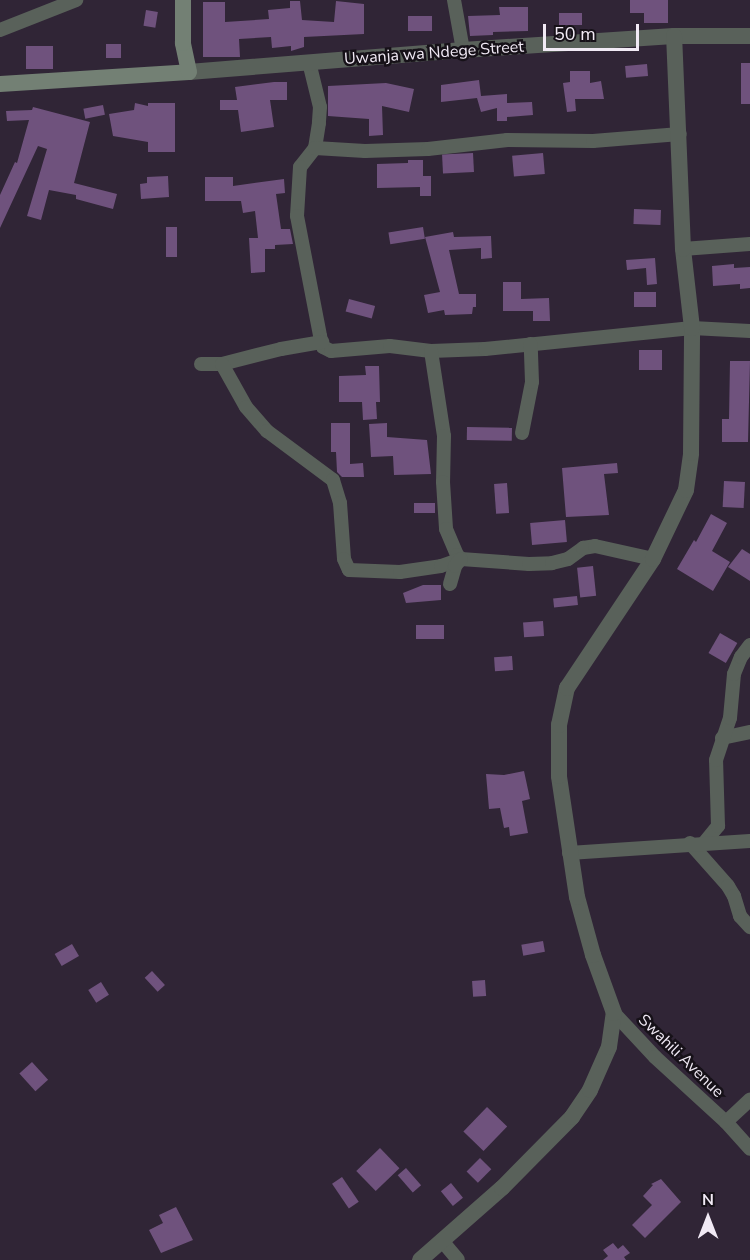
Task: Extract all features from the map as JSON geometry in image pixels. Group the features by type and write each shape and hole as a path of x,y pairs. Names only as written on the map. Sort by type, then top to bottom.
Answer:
{"main road":[{"path":"0,84 189,72 183,43 183,0"}],"street":[{"path":"0,30 76,0"},
{"path":"454,0 463,50"},
{"path":"420,1260 443,1242 518,1173 572,1117 601,1068 609,1047 614,1013 593,955 577,897 569,853 559,776 560,725 567,688 653,559 686,489 691,453 692,328 683,249 680,134 674,36"},
{"name":"Uwanja wa Ndege Street","path":"189,72 674,36 750,36"},
{"path":"309,62 320,107 315,148 300,168 297,216 322,342 330,351 390,346 431,351 485,350 692,328 750,331"},
{"path":"315,148 396,150 507,140 593,141 680,134"},
{"path":"683,249 750,244"},
{"path":"201,364 222,364 281,349 322,342"},
{"path":"522,433 532,382 531,344"},
{"path":"431,351 444,436 443,482 446,529 452,549 461,559"},
{"path":"222,364 246,407 267,431 333,480 340,503 344,559 349,570 400,572 441,566 461,559 529,564 552,563 568,559 583,548 595,546 653,559"},
{"path":"450,584 455,566 461,559"},
{"path":"705,842 718,826 716,760 730,718 734,674 741,657 750,645"},
{"path":"722,738 750,732"},
{"path":"569,853 705,842 750,841"},
{"path":"690,843 728,886 734,896 740,916 750,927"},
{"name":"Swahili Avenue","path":"614,1013 655,1058 726,1122 750,1149"},
{"path":"726,1122 750,1100"},
{"path":"443,1242 458,1260"}],"building":[{"path":"630,0 668,0 668,23 644,23 644,13 630,13"},
{"path":"290,1 300,1 302,20 334,22 336,1 364,4 364,34 304,37 304,47 291,51 291,46 272,48 271,37 239,39 240,57 203,57 203,2 225,2 225,22 269,19 268,10 290,8"},
{"path":"499,7 528,7 528,31 493,32 493,35 470,36 468,16 500,15"},
{"path":"146,10 158,12 155,28 143,26"},
{"path":"559,13 582,13 582,25 559,25"},
{"path":"408,16 432,16 432,31 408,31"},
{"path":"106,44 121,44 121,58 106,58"},
{"path":"26,46 53,46 53,69 26,69"},
{"path":"741,63 750,63 750,104 741,104"},
{"path":"647,64 648,76 626,78 625,66"},
{"path":"570,71 590,71 590,83 601,81 604,99 575,99 576,111 567,112 563,83 570,82"},
{"path":"479,80 481,96 507,94 507,103 532,102 533,115 507,117 507,121 497,121 497,108 481,112 477,98 441,102 441,85"},
{"path":"287,82 287,100 270,100 274,127 241,132 238,110 220,110 220,100 237,100 235,87"},
{"path":"386,83 414,89 409,112 382,106 383,135 369,136 369,119 328,116 328,86"},
{"path":"135,103 148,106 148,103 175,103 175,152 148,152 148,142 113,136 109,114 134,110"},
{"path":"103,105 105,115 85,119 83,109"},
{"path":"33,107 90,122 74,183 117,194 113,209 76,199 76,195 49,190 41,220 27,216 47,149 38,146 0,228 0,195 15,162 17,163 29,120 7,121 6,111 32,110"},
{"path":"473,153 474,172 443,174 442,155"},
{"path":"543,153 545,174 514,177 512,156"},
{"path":"408,160 423,160 423,176 431,176 431,196 420,196 420,187 377,188 377,164 408,163"},
{"path":"168,176 169,197 141,199 140,184 147,183 147,177"},
{"path":"205,177 233,177 233,186 284,179 285,193 276,194 281,229 290,229 293,244 275,245 275,249 265,249 265,272 251,273 249,238 258,238 255,211 243,213 241,201 205,201"},
{"path":"634,209 661,210 660,225 633,224"},
{"path":"166,227 177,227 177,257 166,257"},
{"path":"423,227 425,239 390,244 388,232"},
{"path":"453,232 454,237 491,236 492,258 481,259 481,248 449,250 459,294 476,294 476,307 473,307 472,314 445,315 444,310 428,313 424,295 440,292 425,237"},
{"path":"655,258 657,284 647,285 646,268 627,270 626,260"},
{"path":"734,264 734,268 750,267 750,288 740,289 740,284 713,286 712,266"},
{"path":"503,282 521,282 521,299 549,298 550,321 533,321 533,311 503,311"},
{"path":"634,292 656,292 656,307 634,307"},
{"path":"349,299 375,306 372,319 346,312"},
{"path":"639,350 662,350 662,370 639,370"},
{"path":"730,361 750,361 748,442 722,442 722,419 729,419"},
{"path":"365,366 379,366 380,402 376,402 377,419 363,420 362,402 339,402 339,376 366,375"},
{"path":"331,423 350,423 350,464 363,463 364,477 342,477 337,472 336,452 331,452"},
{"path":"387,423 387,437 427,440 431,474 394,475 393,456 371,457 369,424"},
{"path":"467,427 512,428 512,441 467,440"},
{"path":"617,463 618,473 604,474 609,515 566,517 562,468"},
{"path":"724,481 745,482 744,508 723,507"},
{"path":"507,483 509,513 496,514 494,484"},
{"path":"414,503 435,503 435,513 414,513"},
{"path":"711,514 727,523 712,551 730,562 713,591 677,569 694,540 696,542"},
{"path":"565,520 567,542 532,545 530,523"},
{"path":"742,549 750,554 750,581 728,567"},
{"path":"593,566 596,596 580,598 577,568"},
{"path":"423,585 441,585 441,600 406,603 403,593"},
{"path":"577,596 578,605 554,607 553,599"},
{"path":"543,621 544,636 524,637 523,622"},
{"path":"416,625 444,625 444,639 416,639"},
{"path":"720,633 737,643 726,663 708,653"},
{"path":"512,656 513,670 495,671 494,657"},
{"path":"524,771 530,799 522,801 528,833 510,836 509,827 504,828 500,808 489,809 486,774 504,775"},
{"path":"543,941 545,952 523,956 521,945"},
{"path":"72,944 79,956 62,966 55,954"},
{"path":"152,971 165,985 158,992 145,978"},
{"path":"485,980 486,996 473,997 472,981"},
{"path":"101,982 109,995 96,1003 88,990"},
{"path":"32,1062 48,1080 35,1091 19,1073"},
{"path":"487,1107 507,1126 484,1151 463,1131"},
{"path":"380,1148 399,1168 376,1191 356,1171"},
{"path":"480,1158 491,1169 478,1183 467,1171"},
{"path":"406,1168 421,1185 413,1193 398,1175"},
{"path":"342,1177 359,1202 349,1209 332,1184"},
{"path":"661,1179 681,1202 645,1238 632,1225 652,1205 643,1196 653,1185 651,1184"},
{"path":"451,1183 463,1198 453,1206 441,1191"},
{"path":"176,1207 193,1240 161,1253 149,1230 163,1223 159,1215"},
{"path":"613,1243 618,1249 623,1245 630,1253 624,1257 626,1260 603,1260 608,1256 603,1250"}]}
